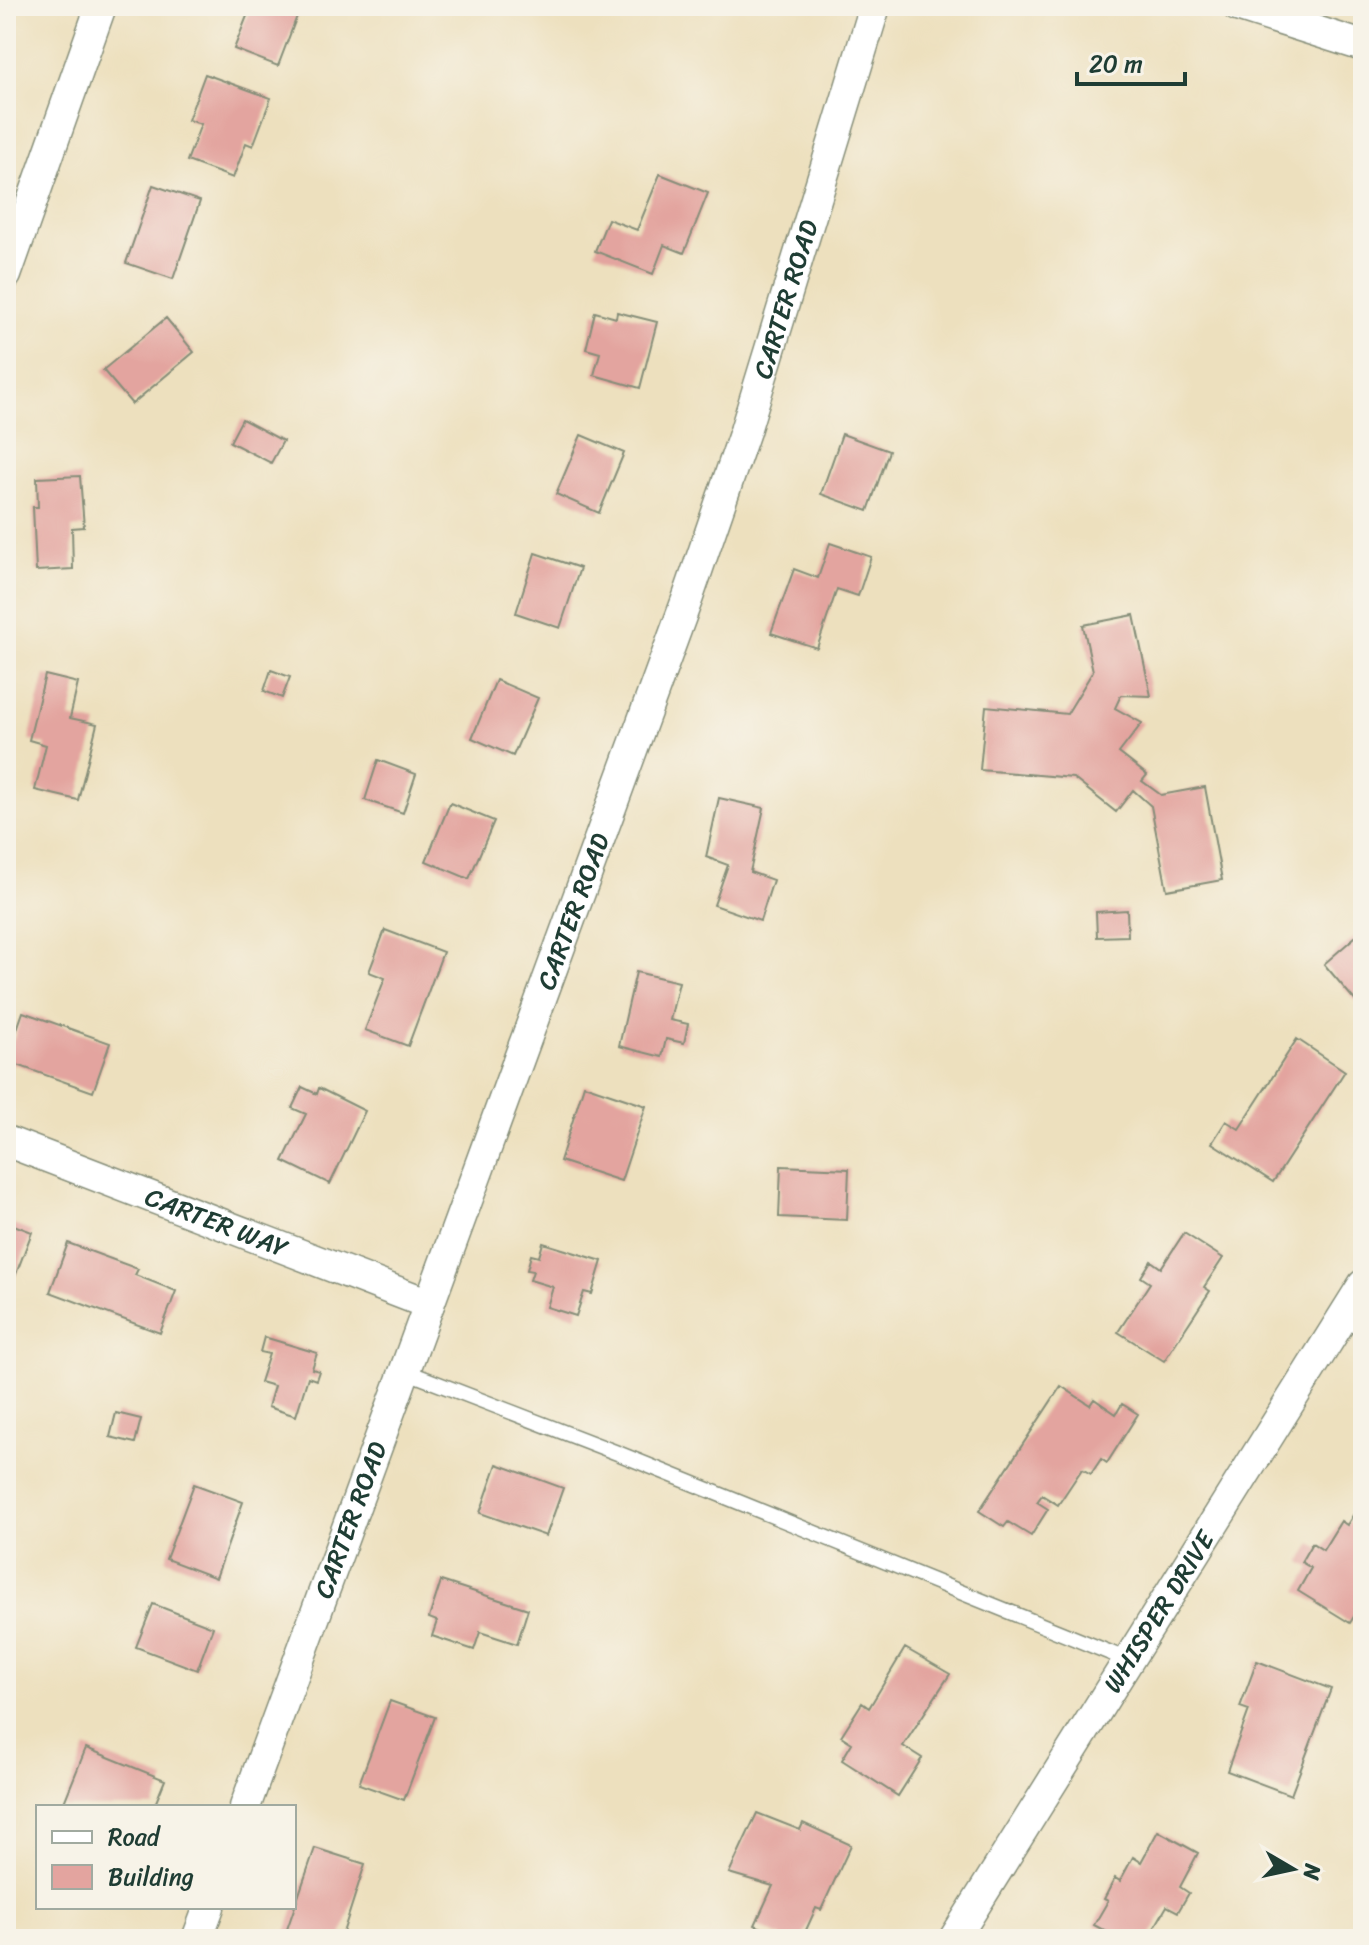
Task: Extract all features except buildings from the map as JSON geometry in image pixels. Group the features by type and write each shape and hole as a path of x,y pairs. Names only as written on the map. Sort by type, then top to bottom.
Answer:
{"street":[{"path":"6,275 101,6"},
{"name":"CARTER ROAD","path":"246,1805 688,597 735,461 875,6"},
{"path":"1237,6 1363,46"},
{"name":"CARTER WAY","path":"6,1141 429,1304"},
{"name":"WHISPER DRIVE","path":"954,1939 1363,1285"},
{"path":"197,1939 208,1909"}],"lane":[{"path":"405,1371 620,1454 1128,1660"}]}
